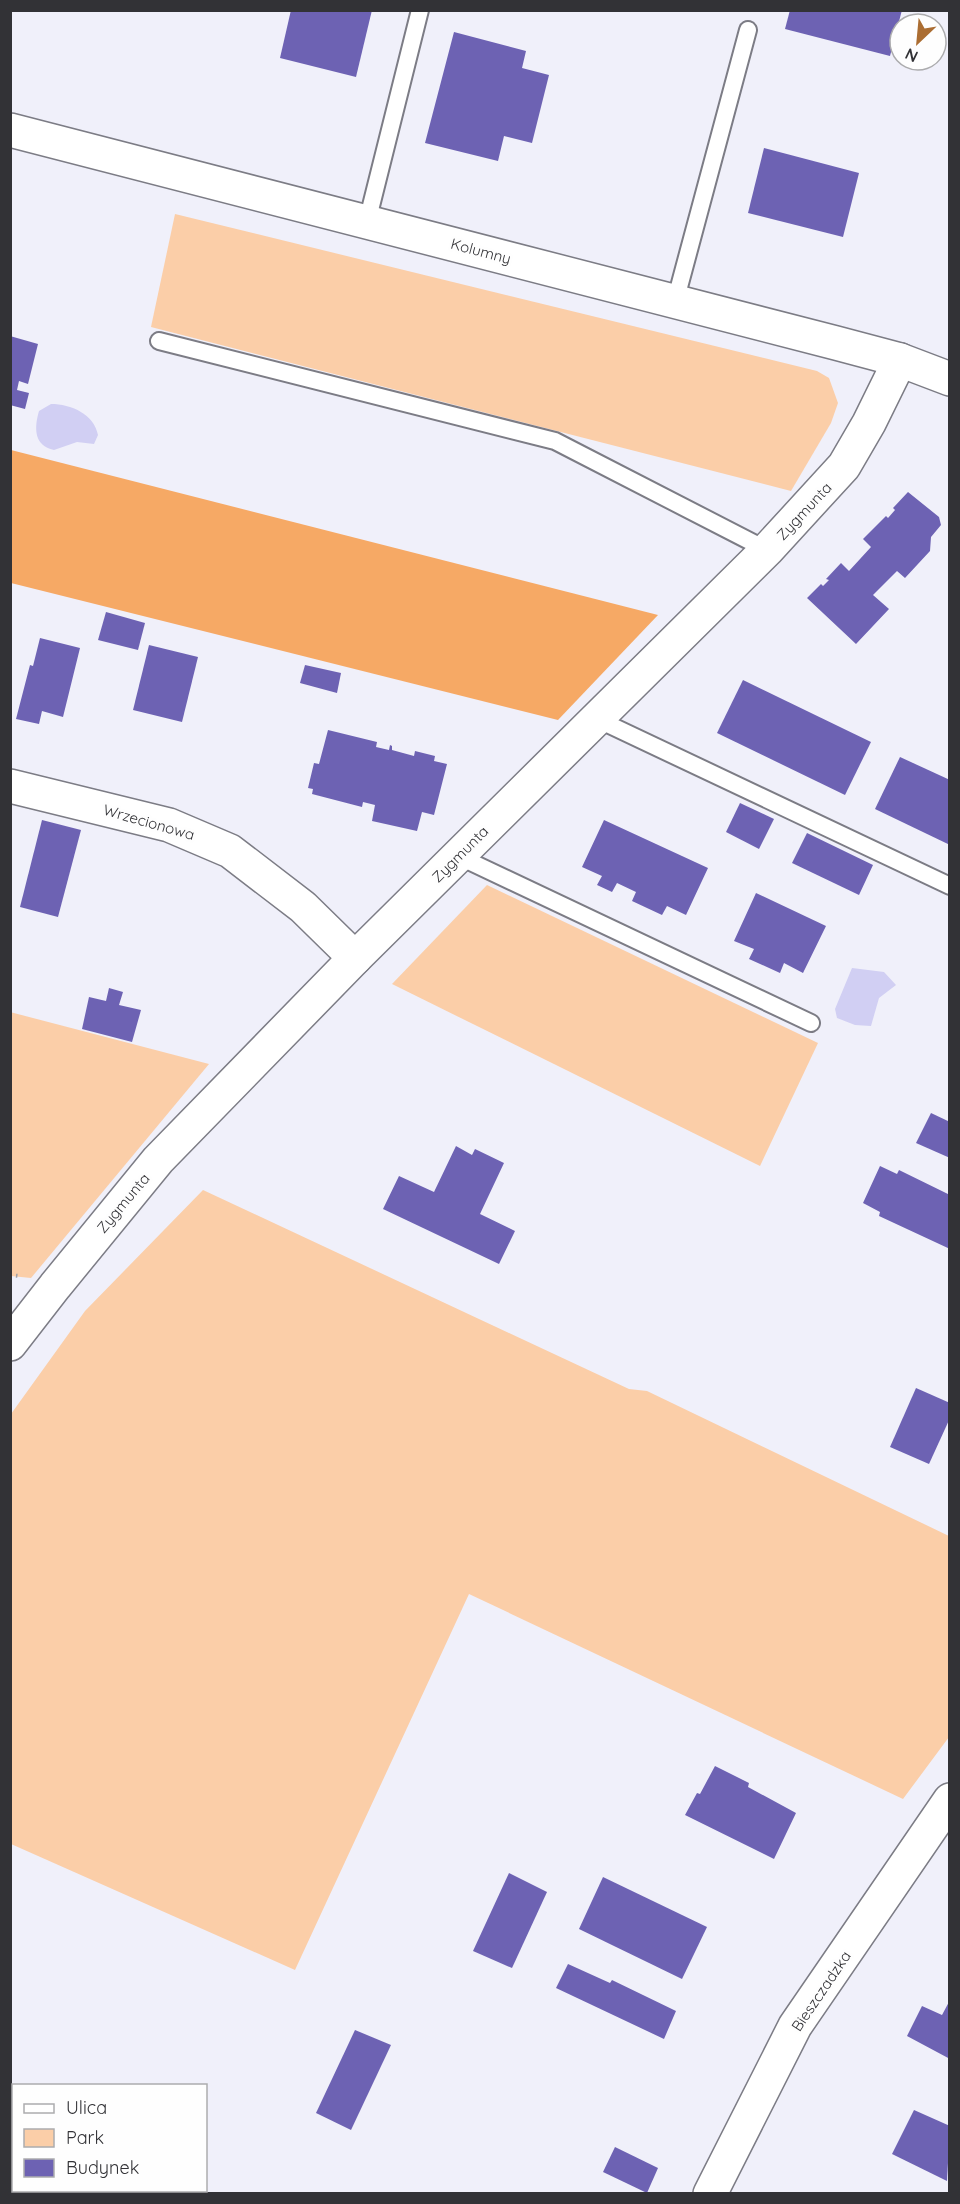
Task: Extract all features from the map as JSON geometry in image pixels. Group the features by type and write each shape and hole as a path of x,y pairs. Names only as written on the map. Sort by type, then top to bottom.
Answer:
{"street":[{"name":"Kolumny","path":"10,130 900,360 950,378"},
{"name":"Zygmunta","path":"10,1344 54,1286 158,1160 355,958 767,550 844,466 869,423 900,360"},
{"name":"Wrzecionowa","path":"10,786 169,825 230,851 303,907 355,958"},
{"name":"Bieszczadzka","path":"710,2193 795,2026 950,1800"}],"lane":[{"path":"367,222 420,10"},
{"path":"675,302 748,30"},
{"path":"159,341 555,441 767,550"},
{"path":"597,719 950,886"},
{"path":"458,856 811,1023"}],"green space":[{"path":"175,214 817,371 829,378 838,403 831,423 791,491 151,327"},
{"path":"487,885 818,1043 760,1166 392,984"},
{"path":"10,1012 209,1064 31,1278 11,1276"},
{"path":"203,1190 629,1389 647,1391 949,1536 949,1737 903,1799 469,1594 295,1970 11,1844 11,1414 85,1311"}],"shaded area":[{"path":"10,450 658,615 558,720 11,583"}],"water":[{"path":"51,404 74,408 87,416 92,421 98,435 94,444 77,442 54,450 43,445 37,435 37,417 39,411"},
{"path":"852,968 884,972 896,985 879,998 871,1026 855,1025 837,1018 835,1009"}],"building":[{"path":"291,10 372,10 356,77 280,58"},
{"path":"790,10 902,10 901,12 888,12 888,55 785,29"},
{"path":"454,32 526,51 522,68 549,75 532,143 504,136 498,161 425,143"},
{"path":"764,148 859,173 843,237 748,213"},
{"path":"10,336 38,344 28,384 19,381 17,390 29,393 25,409 10,405"},
{"path":"908,492 939,517 941,525 931,537 930,551 905,578 897,571 873,595 889,609 856,644 807,598 821,584 823,586 829,580 826,579 841,563 849,571 871,547 863,539 886,516 888,518 895,510 893,508"},
{"path":"106,612 145,623 138,650 98,640"},
{"path":"40,638 80,648 63,717 42,711 39,724 16,719 30,665 33,666"},
{"path":"149,645 198,657 182,722 133,710"},
{"path":"305,665 341,673 337,693 300,683"},
{"path":"743,680 871,742 845,795 717,733"},
{"path":"328,730 377,742 376,747 389,750 390,745 392,750 414,756 415,751 435,756 434,761 447,764 434,815 422,812 417,831 372,821 375,805 363,802 362,807 312,794 313,789 308,788 314,763 319,764"},
{"path":"900,757 950,780 950,845 875,809"},
{"path":"740,803 774,819 759,849 726,832"},
{"path":"42,820 81,830 58,917 20,907"},
{"path":"604,820 708,868 686,915 667,906 662,915 632,901 636,892 617,883 612,892 597,885 602,876 582,867"},
{"path":"807,833 873,865 859,895 792,863"},
{"path":"756,893 826,926 803,973 784,963 780,973 749,959 754,949 734,941"},
{"path":"109,988 123,992 119,1005 141,1010 132,1042 82,1029 89,997 106,1001"},
{"path":"931,1113 950,1122 950,1158 916,1143"},
{"path":"456,1146 472,1155 475,1149 504,1163 480,1214 515,1231 499,1264 383,1209 399,1176 434,1192"},
{"path":"880,1166 897,1174 899,1170 950,1195 950,1249 879,1216 880,1212 863,1203"},
{"path":"916,1388 950,1403 950,1418 929,1464 890,1447"},
{"path":"715,1766 749,1783 748,1787 796,1813 774,1859 685,1815 697,1793 700,1794"},
{"path":"509,1873 547,1892 512,1968 473,1951"},
{"path":"603,1877 707,1927 682,1979 579,1929"},
{"path":"568,1964 610,1983 612,1980 676,2011 664,2039 556,1988"},
{"path":"950,2000 950,2059 907,2036 922,2006 942,2015"},
{"path":"355,2030 391,2045 351,2130 316,2113"},
{"path":"914,2110 950,2126 947,2181 892,2154"},
{"path":"615,2147 658,2168 647,2193 603,2172"}]}
